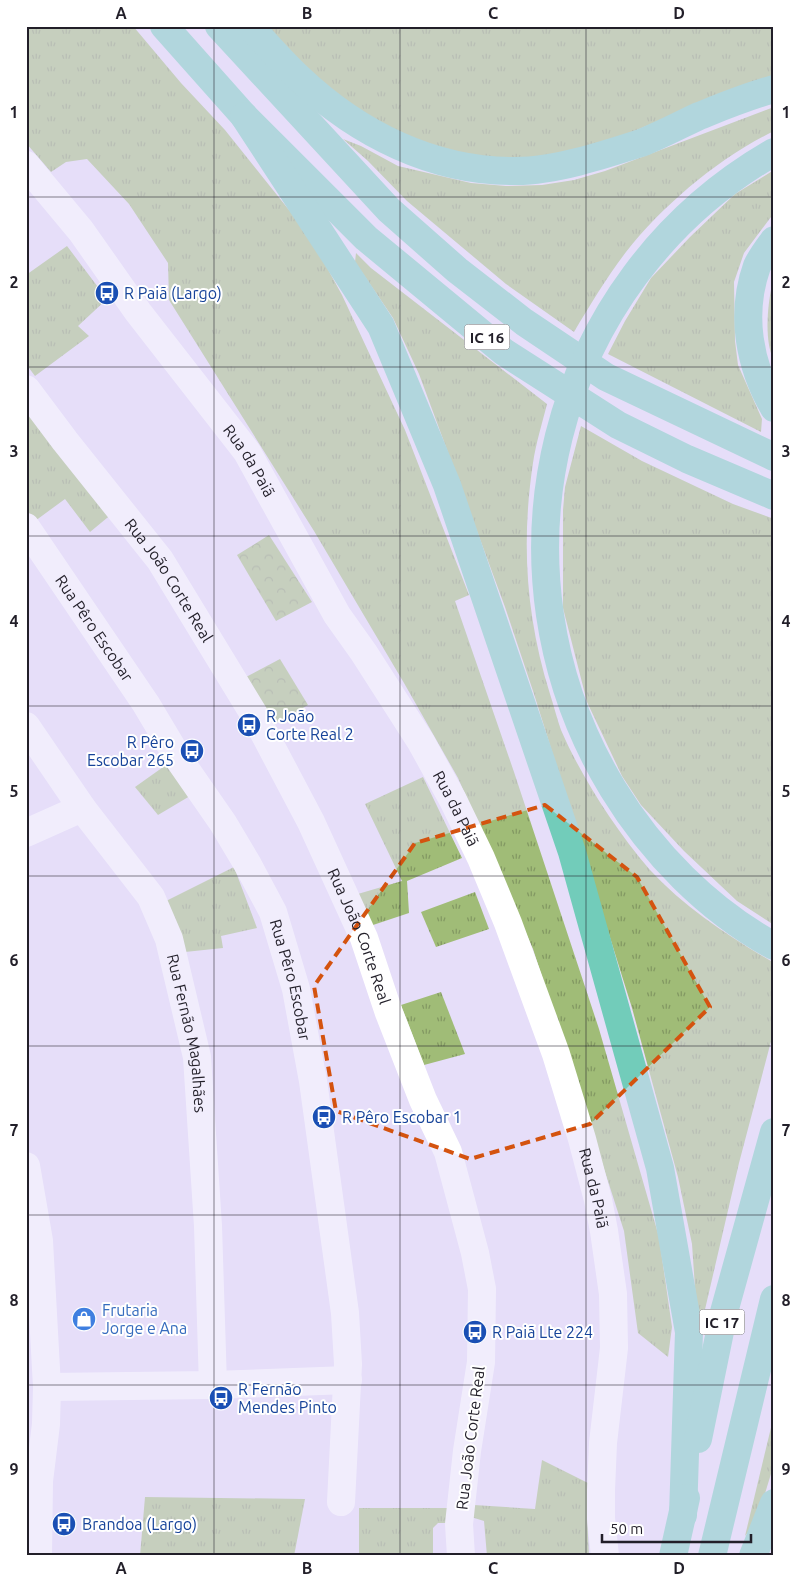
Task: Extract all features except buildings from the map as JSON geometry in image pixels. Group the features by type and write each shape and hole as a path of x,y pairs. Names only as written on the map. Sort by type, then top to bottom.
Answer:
{"highway":[{"name":"IC 16","path":"164,26 244,116 366,238 504,352 618,425 687,459 774,496"},
{"name":"IC 16","path":"218,26 389,210 457,270 524,322 606,377 774,457"},
{"path":"250,26 300,78 336,108 372,133 415,154 450,164 479,169 516,172 541,169 608,154 644,142 699,116 774,89"},
{"path":"244,116 381,326 447,485 572,852 660,1168 689,1332 683,1515"},
{"path":"774,152 745,170 675,228 642,264 612,309 592,346 563,418 551,466 545,528 548,609 558,660 567,692 582,730 601,769 643,834 669,864 705,898 736,922 774,946"},
{"path":"774,240 758,264 750,292 749,342 755,367 764,391 774,408"},
{"name":"IC 17","path":"673,1556 724,1312 774,1132"},
{"name":"IC 17","path":"712,1556 774,1299"},
{"path":"753,1556 774,1503"}],"street":[{"name":"Rua da Paiã","path":"26,165 81,231 138,312 247,452 337,615 422,742 481,858 508,923 556,1054 586,1156 604,1231 614,1294 614,1348 603,1443 601,1490 601,1518 605,1556"},
{"name":"Rua João Corte Real","path":"26,388 65,441 160,560 255,716 311,822 364,938 389,1014 423,1100 448,1152 475,1253 482,1289 481,1362 467,1451 459,1524 461,1556"},
{"name":"Rua Pêro Escobar","path":"26,527 146,704 183,766 223,823 274,912 296,989 313,1081 345,1313 348,1380 341,1502"},
{"name":"Rua Fernão Magalhães","path":"26,726 82,808 151,897 169,939 197,1057 208,1226 213,1385"},
{"path":"26,834 82,808"},
{"path":"26,1166 39,1241 36,1394 46,1424 39,1481 38,1556"},
{"path":"36,1394 348,1380"}],"highlighted area":[{"path":"545,805 637,877 710,1007 590,1124 470,1159 336,1111 314,986 415,843"}],"green space":[{"path":"26,26 133,26 181,83 225,130 301,225 314,244 342,295 405,430 469,595 455,601 599,1029 659,1237 672,1327 668,1357 638,1333 624,1231 533,949 458,778 314,531 169,300 168,263 129,204 87,159 66,162 51,172 26,143"},
{"path":"264,26 774,26 774,75 727,92 606,143 543,159 472,159 414,142 342,101"},
{"path":"774,107 774,131 713,168 657,217 626,252 574,332 506,284 407,201 368,161 343,139 361,146 398,166 471,183 506,186 542,185 574,180 605,171"},
{"path":"774,170 774,213 744,253 734,282 735,341 738,365 762,419 761,432 608,354 651,278 735,194"},
{"path":"67,246 107,299 78,326 89,336 35,376 26,364 26,275"},
{"path":"356,253 371,268 547,404 537,441 529,493 527,522 528,580 531,608 542,665 561,730 577,763 602,806 650,870 678,897 709,921 774,963 774,1030 739,1163 700,1331 698,1331 692,1244 678,1177 632,1008 534,694 505,607 419,374 393,318 355,262"},
{"path":"774,276 774,361 769,342 768,307"},
{"path":"26,406 113,513 90,532 65,499 35,521 26,509"},
{"path":"581,426 642,461 733,504 774,519 774,925 737,901 684,851 641,805 622,776 587,702 563,608 563,510 565,487"},
{"path":"269,535 312,602 276,621 237,555"},
{"path":"280,659 308,705 273,725 246,677"},
{"path":"166,765 190,796 158,815 135,787"},
{"path":"423,777 462,858 407,881 409,913 364,928 351,896 402,881 365,804"},
{"path":"234,867 257,928 221,936 223,948 185,952 166,901"},
{"path":"475,892 489,929 436,947 421,912"},
{"path":"441,992 465,1054 424,1065 401,1005"},
{"path":"774,1415 774,1464 756,1523 745,1536"},
{"path":"542,1460 588,1483 589,1556 487,1556 484,1521 471,1517 474,1505 535,1509"},
{"path":"145,1497 305,1499 294,1556 140,1556"},
{"path":"359,1508 455,1508 454,1523 438,1523 433,1528 433,1556 359,1556"}],"place":[{"name":"R Paiã (Largo)","path":"107,293"},
{"name":"R João Corte Real 2","path":"249,725"},
{"name":"R Pêro Escobar 265","path":"192,751"},
{"name":"R Pêro Escobar 1","path":"324,1117"},
{"name":"Frutaria Jorge e Ana","path":"84,1319"},
{"name":"R Paiã Lte 224","path":"475,1332"},
{"name":"R Fernão Mendes Pinto","path":"221,1398"},
{"name":"Brandoa (Largo)","path":"64,1524"}]}
